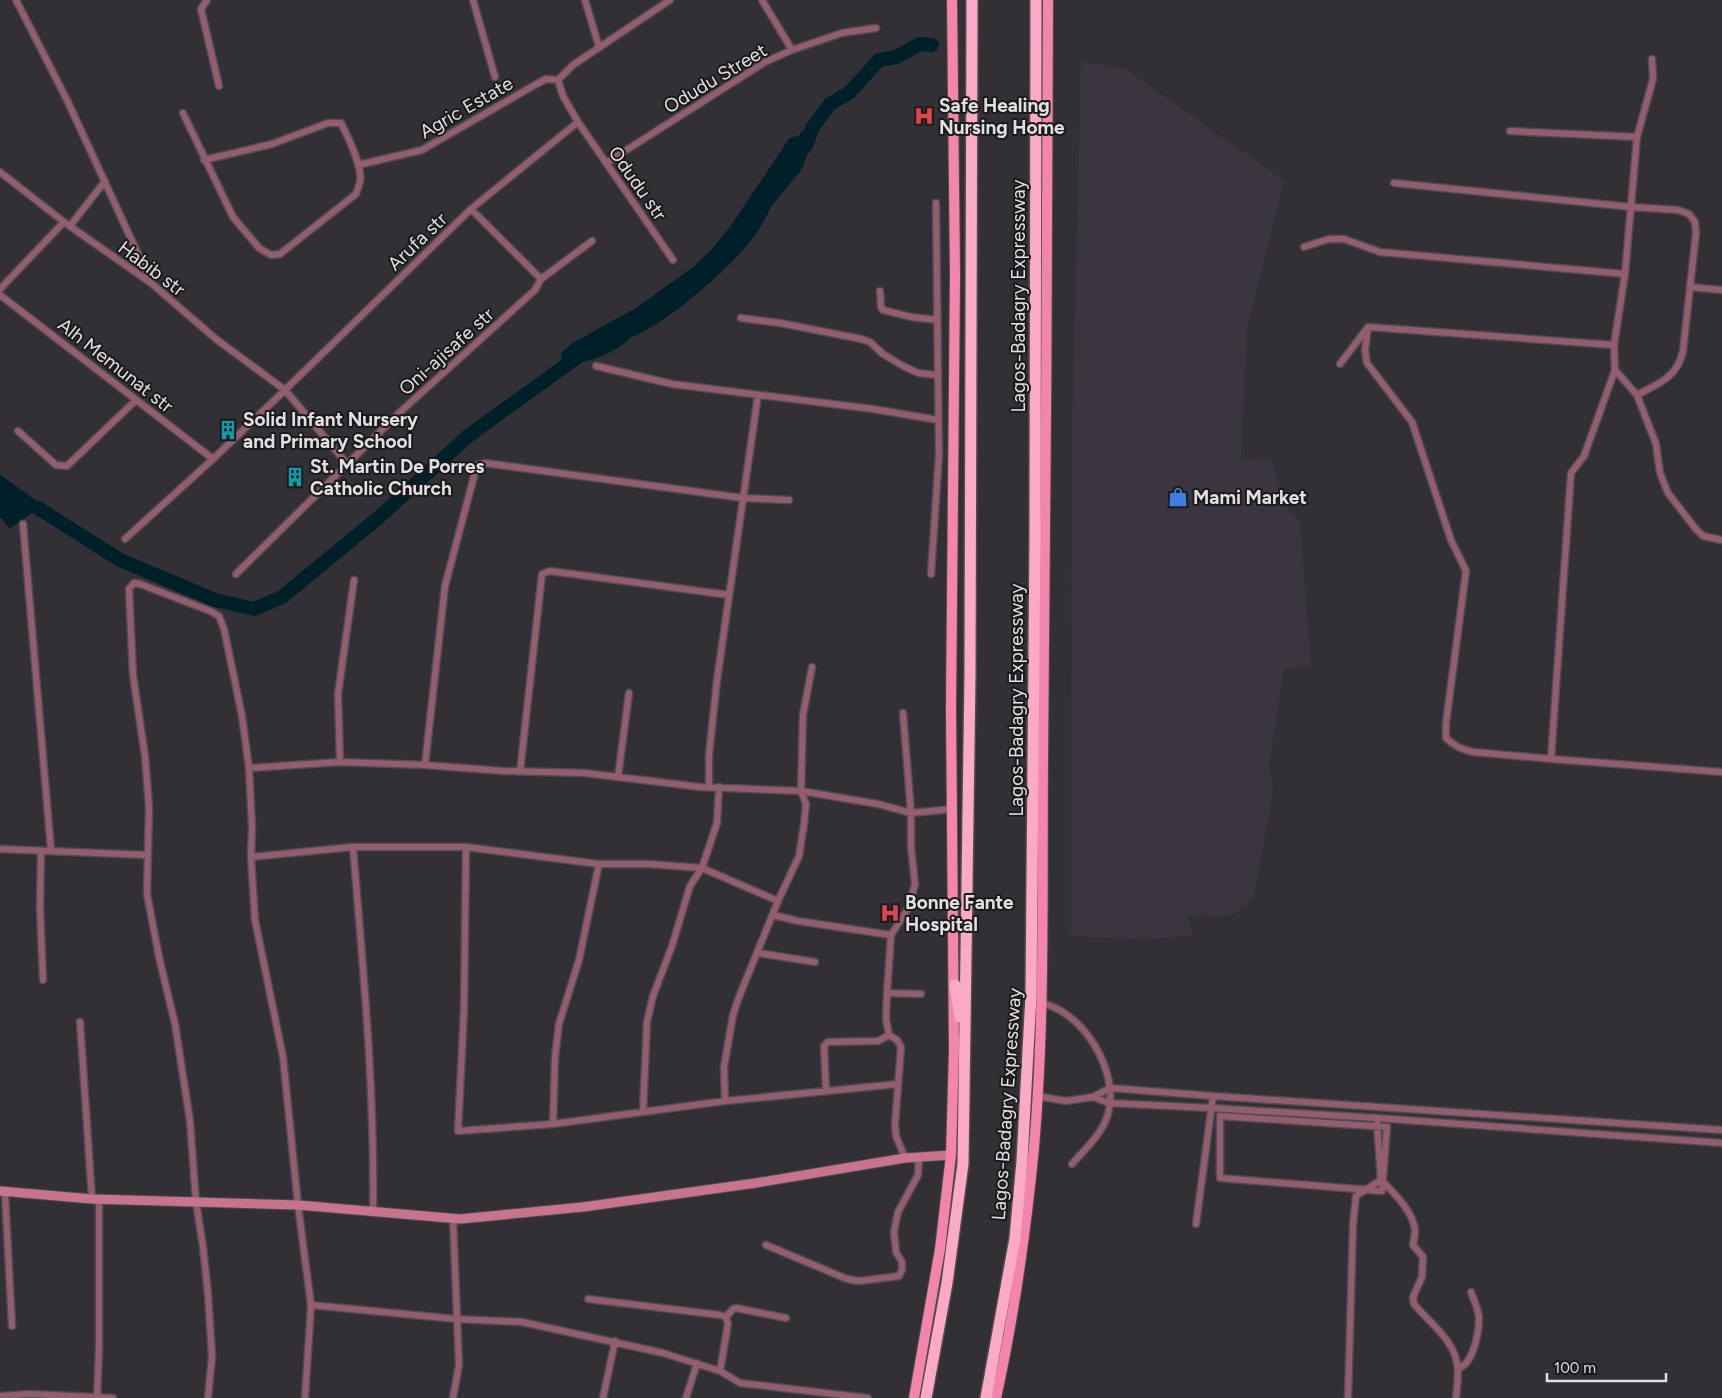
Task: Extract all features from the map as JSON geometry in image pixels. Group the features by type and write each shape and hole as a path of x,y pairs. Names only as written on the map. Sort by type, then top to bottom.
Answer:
{"highway":[{"name":"Lagos-Badagry Expressway","path":"926,1398 947,1283 963,1164 970,665 972,0"},
{"name":"Lagos-Badagry Expressway","path":"986,1398 1015,1238 1036,1000 1036,0"},
{"path":"955,985 960,1014 964,1099"}],"main road":[{"path":"914,1398 940,1249 951,1155 955,985 950,708 955,274 952,0"},
{"name":"Lagos-Badagry Expressway","path":"996,1398 1004,1363 1022,1253 1034,1149 1037,1096 1036,1000 1046,440 1048,0"}],"street":[{"path":"16,0 67,100 151,283"},
{"path":"207,0 201,9 218,86"},
{"path":"474,0 495,77"},
{"path":"585,0 599,47"},
{"path":"558,80 599,47 670,0"},
{"path":"762,0 792,50"},
{"name":"Odudu Street","path":"606,163 764,62 842,33 876,28"},
{"path":"1551,760 1571,472 1584,456 1615,370 1614,345 1625,274 1637,137 1653,79 1652,59"},
{"name":"Agric Estate","path":"358,165 422,150 532,86 546,80 558,80"},
{"name":"Odudu str","path":"558,80 563,96 578,122 672,260"},
{"path":"183,113 204,160 233,217 259,248 270,255 280,254 356,194 360,180 358,165 347,134 340,124 328,123 272,144 204,160"},
{"name":"Arufa str","path":"285,390 470,209 578,122"},
{"path":"1510,131 1637,137"},
{"name":"Habib str","path":"0,172 67,224 151,283 216,339 285,390"},
{"path":"0,289 67,224 105,181"},
{"path":"1394,183 1678,210 1689,214 1696,222 1684,351 1681,364 1672,375 1637,394"},
{"path":"931,574 939,454 936,203"},
{"path":"470,209 541,279"},
{"path":"1304,247 1329,239 1344,239 1380,252 1625,274"},
{"name":"Oni-ajisafe str","path":"236,574 399,413 535,290 541,279 592,241"},
{"path":"1690,287 1722,290"},
{"path":"880,291 881,307 883,310 911,317 938,320"},
{"name":"Alh Memunat str","path":"0,295 213,459"},
{"path":"741,318 780,323 861,339 870,342 883,354 903,366 918,373 938,375"},
{"path":"1368,327 1614,345"},
{"path":"1340,364 1368,327"},
{"path":"1368,327 1365,350 1368,362 1412,422 1451,540 1466,571 1446,723 1446,738 1462,750 1551,760 1722,772"},
{"path":"596,366 672,384 873,409 938,420"},
{"path":"1615,370 1637,394 1656,444 1660,474 1668,493 1702,536 1722,540"},
{"path":"125,539 285,390 348,465"},
{"path":"709,787 709,755 729,595 758,395"},
{"path":"18,431 56,466 67,466 136,400"},
{"path":"425,765 445,586 477,464 485,463 743,498 789,500"},
{"path":"22,524 51,850"},
{"path":"520,772 542,574 550,571 729,595"},
{"path":"340,762 338,694 354,580"},
{"path":"208,1398 212,1356 203,1247 196,1202 190,1121 175,1024 159,957 147,894 150,807 145,756 133,675 129,589 134,584 140,584 220,616 224,629 242,716 252,827 251,857 255,920 283,1057 298,1206 311,1306 305,1398"},
{"path":"726,1101 724,1067 728,1039 739,997 778,901 799,856 806,804 801,791 804,716 812,667"},
{"path":"618,777 629,693"},
{"path":"903,713 911,813 911,847 915,874 914,894 910,907 891,936 886,993 886,1019 889,1035 897,1040 901,1047 895,1124 896,1136 905,1158"},
{"path":"248,768 340,762 585,774 709,787 801,791 878,804 911,813 952,809"},
{"path":"642,1112 647,1022 653,996 672,946 690,886 702,868 717,823 719,787"},
{"path":"251,857 353,847 466,847 599,864 648,864 702,868 778,901"},
{"path":"353,847 369,1048 374,1212"},
{"path":"466,847 464,1010 457,1129 461,1132 553,1124 726,1101 898,1084"},
{"path":"0,849 147,855"},
{"path":"41,851 40,907 43,980"},
{"path":"553,1124 555,1058 559,1024 579,960 599,864"},
{"path":"773,915 798,921 891,936"},
{"path":"758,953 815,962"},
{"path":"886,993 921,994"},
{"path":"1036,1000 1070,1016 1080,1025 1101,1054 1110,1088 1108,1114 1098,1132 1072,1164"},
{"path":"80,1022 96,1199 101,1398"},
{"path":"826,1090 824,1046 828,1042 878,1041 889,1035"},
{"path":"1037,1096 1066,1101 1093,1097 1110,1088 1722,1130"},
{"path":"1196,1224 1213,1096"},
{"path":"1093,1097 1109,1103 1376,1118 1722,1143"},
{"path":"1220,1116 1386,1127 1382,1190 1220,1178 1220,1116"},
{"path":"1376,1118 1381,1180 1399,1198 1407,1211 1415,1228 1414,1246 1423,1257 1422,1277 1413,1297 1414,1304 1447,1338 1458,1369 1456,1398"},
{"path":"12,1326 3,1192 96,1199 298,1206 453,1219 582,1207 775,1180 905,1158 951,1155"},
{"path":"766,1245 847,1279 858,1281 899,1276 902,1270 902,1262 896,1252 894,1232 898,1212 918,1175 919,1157"},
{"path":"1348,1398 1356,1196 1381,1180"},
{"path":"453,1219 459,1365 453,1398"},
{"path":"1458,1369 1467,1362 1476,1338 1479,1320 1478,1310 1471,1292"},
{"path":"588,1299 726,1317"},
{"path":"311,1306 456,1319 522,1322 616,1341 720,1371 740,1383 868,1398"},
{"path":"726,1317 736,1308 786,1318"},
{"path":"720,1371 728,1324 726,1317"},
{"path":"603,1398 616,1341"},
{"path":"686,1398 697,1364"},
{"path":"0,1396 30,1394 113,1398"}],"shaded area":[{"name":"Mami Market","path":"1081,62 1126,69 1284,181 1247,329 1241,459 1271,460 1288,509 1300,522 1311,665 1284,669 1269,766 1273,791 1254,896 1233,915 1187,916 1194,936 1146,939 1071,936 1072,439"}],"water":[{"path":"0,476 42,506 10,527 0,515"}],"waterway":[{"path":"38,508 120,560 215,600 254,609 282,597 378,518 468,436 579,356 607,346 626,333 629,328 633,329 653,318 707,276 733,251 748,233 765,203 796,165 801,151 807,144 812,128 830,104 850,92 879,60 896,57 920,44 932,45"},
{"path":"568,356 576,349 638,315 697,273 716,255 735,232 794,144 805,142 806,137"},
{"path":"0,476 40,505"},
{"path":"0,515 10,527 37,508"}],"place":[{"name":"Safe Healing Nursing Home","path":"924,116"},
{"name":"Solid Infant Nursery and Primary School","path":"228,430"},
{"name":"St. Martin De Porres Catholic Church","path":"295,477"},
{"name":"Mami Market","path":"1178,497"},
{"name":"Bonne Fante Hospital","path":"890,913"}]}
